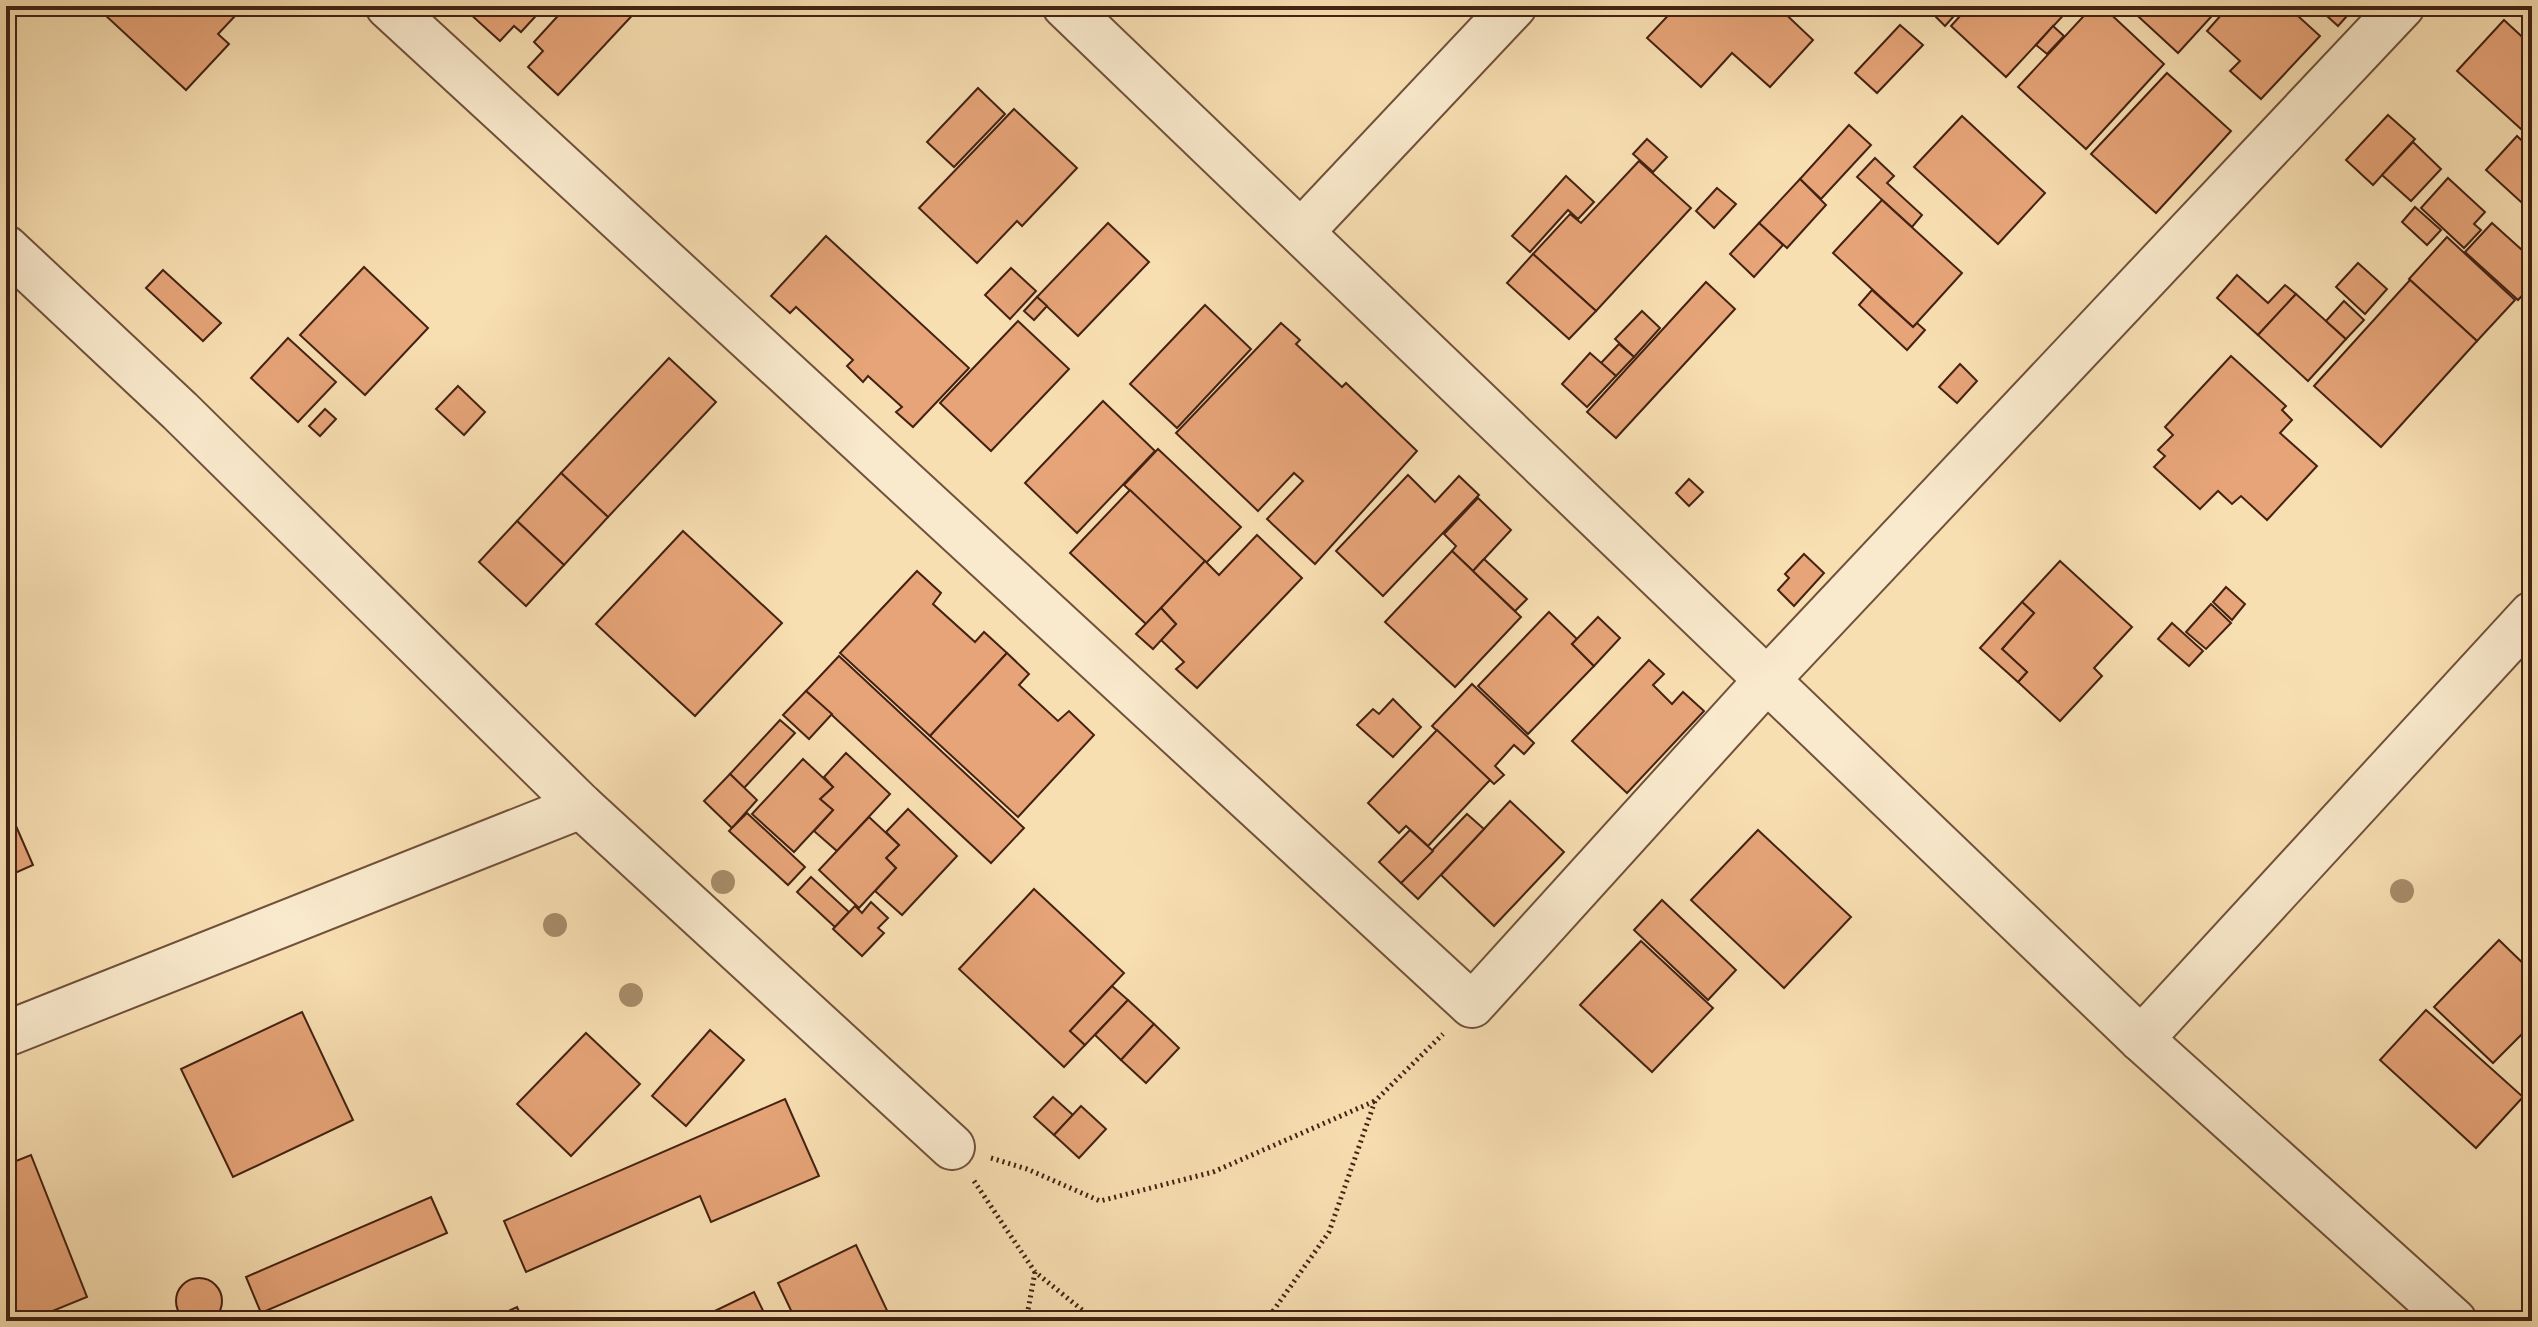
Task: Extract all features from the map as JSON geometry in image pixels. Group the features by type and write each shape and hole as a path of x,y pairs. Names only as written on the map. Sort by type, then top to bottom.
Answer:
{"street":[{"path":"388,6 1472,1005 1765,682 2402,6"},
{"path":"1065,6 1302,231 1765,682 2141,1039 2454,1321"},
{"path":"1302,231 1514,6"},
{"path":"6,248 180,411 581,806 952,1147"},
{"path":"2141,1039 2532,614"},
{"path":"6,1034 581,806"}],"path":[{"path":"952,1147 1027,1169 1100,1201 1213,1172 1375,1101 1472,1005"},
{"path":"1266,1321 1329,1232 1375,1101"},
{"path":"952,1147 1035,1272 1096,1321"},
{"path":"1026,1321 1035,1272"}],"building":[{"path":"112,6 224,6 235,16 218,34 229,44 186,90 104,14"},
{"path":"475,6 545,6 521,32 514,26 500,41 469,13"},
{"path":"567,6 575,13 581,6 641,6 558,95 528,67 543,51 534,42"},
{"path":"1677,6 1684,6 1692,12 1697,6 1777,6 1813,40 1770,87 1732,53 1701,87 1647,38"},
{"path":"1925,6 1963,6 1945,26"},
{"path":"1969,6 2072,6 2006,77 1951,26"},
{"path":"2093,6 2102,6 2164,64 2086,149 2018,87"},
{"path":"2127,6 2221,6 2178,53"},
{"path":"2229,6 2287,6 2320,36 2261,99 2230,71 2240,61 2207,31"},
{"path":"2316,6 2356,6 2338,26"},
{"path":"2504,20 2532,46 2532,139 2457,71"},
{"path":"1900,25 1923,45 1877,93 1855,73"},
{"path":"2053,26 2064,36 2047,54 2036,45"},
{"path":"2167,73 2231,131 2156,213 2091,154"},
{"path":"978,88 1005,114 954,167 927,142"},
{"path":"1014,109 1077,168 1022,226 1017,221 977,263 919,208"},
{"path":"2388,115 2415,139 2373,185 2346,160"},
{"path":"1962,116 2045,193 1998,244 1914,167"},
{"path":"1849,125 1871,145 1821,199 1800,179"},
{"path":"2517,136 2532,150 2532,212 2486,170"},
{"path":"1647,139 1667,157 1653,172 1633,154"},
{"path":"2413,142 2441,169 2411,201 2382,175"},
{"path":"1875,158 1894,176 1887,183 1922,215 1912,227 1857,177"},
{"path":"1639,161 1691,208 1596,311 1533,254 1570,214 1581,223"},
{"path":"1566,176 1594,202 1578,219 1568,210 1530,252 1512,236"},
{"path":"2448,178 2485,212 2474,224 2481,230 2464,248 2421,208"},
{"path":"1800,179 1826,205 1787,248 1759,223"},
{"path":"1717,188 1736,204 1714,228 1696,211"},
{"path":"1882,200 1962,273 1913,327 1833,253"},
{"path":"2415,207 2441,230 2427,245 2402,222"},
{"path":"1108,223 1149,262 1078,336 1037,297"},
{"path":"1759,223 1783,245 1754,277 1730,254"},
{"path":"2492,223 2532,259 2532,285 2518,300 2465,252"},
{"path":"826,236 969,368 913,427 896,412 902,407 868,376 863,382 847,366 853,360 796,307 790,313 771,296"},
{"path":"2447,237 2515,300 2477,341 2409,279"},
{"path":"1533,254 1596,311 1569,339 1507,283"},
{"path":"2358,263 2387,289 2365,314 2336,287"},
{"path":"364,267 428,328 365,395 300,335"},
{"path":"1011,268 1036,291 1010,319 985,295"},
{"path":"163,270 221,323 203,341 146,288"},
{"path":"2237,275 2268,303 2285,285 2296,294 2258,335 2217,298"},
{"path":"2410,280 2477,341 2381,447 2314,386"},
{"path":"1706,282 1735,309 1616,438 1587,412"},
{"path":"1872,290 1913,327 1917,323 1925,330 1907,350 1859,305"},
{"path":"2296,294 2346,339 2308,381 2258,335"},
{"path":"1037,297 1047,306 1034,320 1024,311"},
{"path":"2344,301 2364,320 2346,339 2326,321"},
{"path":"1205,305 1251,349 1177,428 1130,384"},
{"path":"1642,311 1660,328 1634,357 1615,339"},
{"path":"1018,321 1069,369 991,451 940,403"},
{"path":"1281,323 1300,340 1296,344 1342,387 1346,383 1417,451 1315,564 1267,519 1303,481 1294,473 1258,511 1176,433"},
{"path":"288,338 336,382 298,422 251,378"},
{"path":"1619,344 1634,357 1616,376 1601,363"},
{"path":"1590,353 1616,376 1587,407 1562,384"},
{"path":"2231,356 2286,406 2282,410 2292,420 2280,433 2317,466 2267,520 2241,496 2232,504 2218,491 2200,509 2154,467 2165,456 2158,450 2173,435 2165,427"},
{"path":"669,358 716,402 608,517 561,473"},
{"path":"1960,364 1977,381 1957,403 1939,387"},
{"path":"458,386 485,412 464,435 436,409"},
{"path":"1103,401 1155,451 1077,533 1025,483"},
{"path":"325,409 336,419 320,436 309,426"},
{"path":"1158,449 1241,527 1206,563 1124,485"},
{"path":"561,473 608,517 564,565 517,521"},
{"path":"1408,475 1435,502 1459,476 1479,495 1383,596 1336,551"},
{"path":"1689,479 1703,492 1689,506 1676,493"},
{"path":"1130,490 1205,561 1146,624 1070,553"},
{"path":"1478,498 1511,530 1473,571 1452,551 1456,546 1444,534"},
{"path":"517,521 564,565 526,606 479,562"},
{"path":"683,531 782,623 695,716 596,624"},
{"path":"1257,535 1302,578 1197,688 1176,669 1184,662 1161,640 1176,624 1161,608 1205,561 1219,575"},
{"path":"1452,551 1521,617 1455,687 1385,622"},
{"path":"1804,554 1824,573 1794,606 1778,590 1789,578 1785,574"},
{"path":"1484,559 1527,599 1515,611 1473,571"},
{"path":"2060,561 2132,627 2094,668 2102,676 2060,721 2018,682 2027,672 2002,649 2034,613 2022,602"},
{"path":"917,571 941,593 933,604 975,642 984,632 1007,653 930,736 840,653"},
{"path":"2226,587 2245,604 2232,620 2213,602"},
{"path":"2022,602 2034,613 2002,649 2027,672 2018,682 1980,648"},
{"path":"2211,604 2231,623 2206,649 2186,632"},
{"path":"1161,608 1176,624 1153,649 1136,634"},
{"path":"1549,612 1577,639 1572,644 1594,666 1528,734 1478,686"},
{"path":"1598,617 1620,638 1594,666 1572,644"},
{"path":"2172,623 2203,651 2189,666 2158,639"},
{"path":"1007,653 1029,674 1019,685 1058,721 1069,711 1094,735 1018,817 930,736"},
{"path":"839,656 1024,828 991,863 806,691"},
{"path":"1649,660 1664,674 1653,685 1672,704 1683,692 1704,711 1627,793 1572,741"},
{"path":"1472,684 1534,743 1524,754 1514,745 1495,766 1504,775 1494,784 1432,726"},
{"path":"806,691 832,714 809,739 783,715"},
{"path":"1393,699 1421,727 1393,757 1357,725 1373,709 1379,714"},
{"path":"780,720 795,733 744,788 730,774"},
{"path":"1437,730 1490,780 1428,846 1406,826 1399,833 1368,803"},
{"path":"846,753 890,794 837,851 814,831 833,810 820,799 833,787 824,777"},
{"path":"803,759 833,787 820,799 833,810 794,852 752,814"},
{"path":"730,774 757,800 732,828 704,801"},
{"path":"1510,801 1564,852 1494,926 1441,875"},
{"path":"6,803 33,865 6,877"},
{"path":"908,809 957,856 902,915 875,891 896,868 886,858 899,845 886,832"},
{"path":"747,813 805,867 788,885 729,831"},
{"path":"1467,814 1484,829 1418,899 1401,883"},
{"path":"869,817 899,845 886,858 896,868 859,908 819,870"},
{"path":"1410,830 1433,851 1401,883 1379,862"},
{"path":"1758,830 1851,917 1784,988 1691,900"},
{"path":"811,877 849,912 835,927 797,892"},
{"path":"1034,889 1124,973 1070,1031 1085,1045 1064,1067 959,969"},
{"path":"1662,900 1736,970 1708,1000 1634,930"},
{"path":"871,902 888,918 878,928 884,933 862,956 833,929 855,906 862,913"},
{"path":"2499,940 2532,972 2532,1024 2493,1063 2434,1007"},
{"path":"1641,941 1713,1008 1652,1072 1580,1005"},
{"path":"1112,986 1128,1000 1085,1045 1070,1031"},
{"path":"1128,1000 1154,1024 1121,1060 1095,1035"},
{"path":"2426,1010 2523,1097 2476,1148 2380,1060"},
{"path":"302,1012 353,1120 233,1177 181,1069"},
{"path":"1154,1024 1179,1048 1146,1083 1121,1060"},
{"path":"710,1030 744,1060 686,1126 652,1096"},
{"path":"586,1033 640,1084 571,1156 517,1104"},
{"path":"1053,1097 1073,1115 1054,1135 1034,1117"},
{"path":"785,1099 819,1176 711,1222 700,1196 526,1272 504,1221"},
{"path":"1081,1106 1106,1129 1079,1158 1054,1135"},
{"path":"31,1155 87,1297 28,1321 6,1321 6,1165"},
{"path":"431,1197 447,1233 261,1313 246,1277"},
{"path":"856,1245 892,1321 796,1321 778,1283"},
{"path":"199,1278 215,1285 222,1301 215,1317 199,1324 183,1317 176,1301 183,1285"},
{"path":"754,1292 768,1321 694,1321"},
{"path":"517,1307 523,1321 487,1321"}]}
